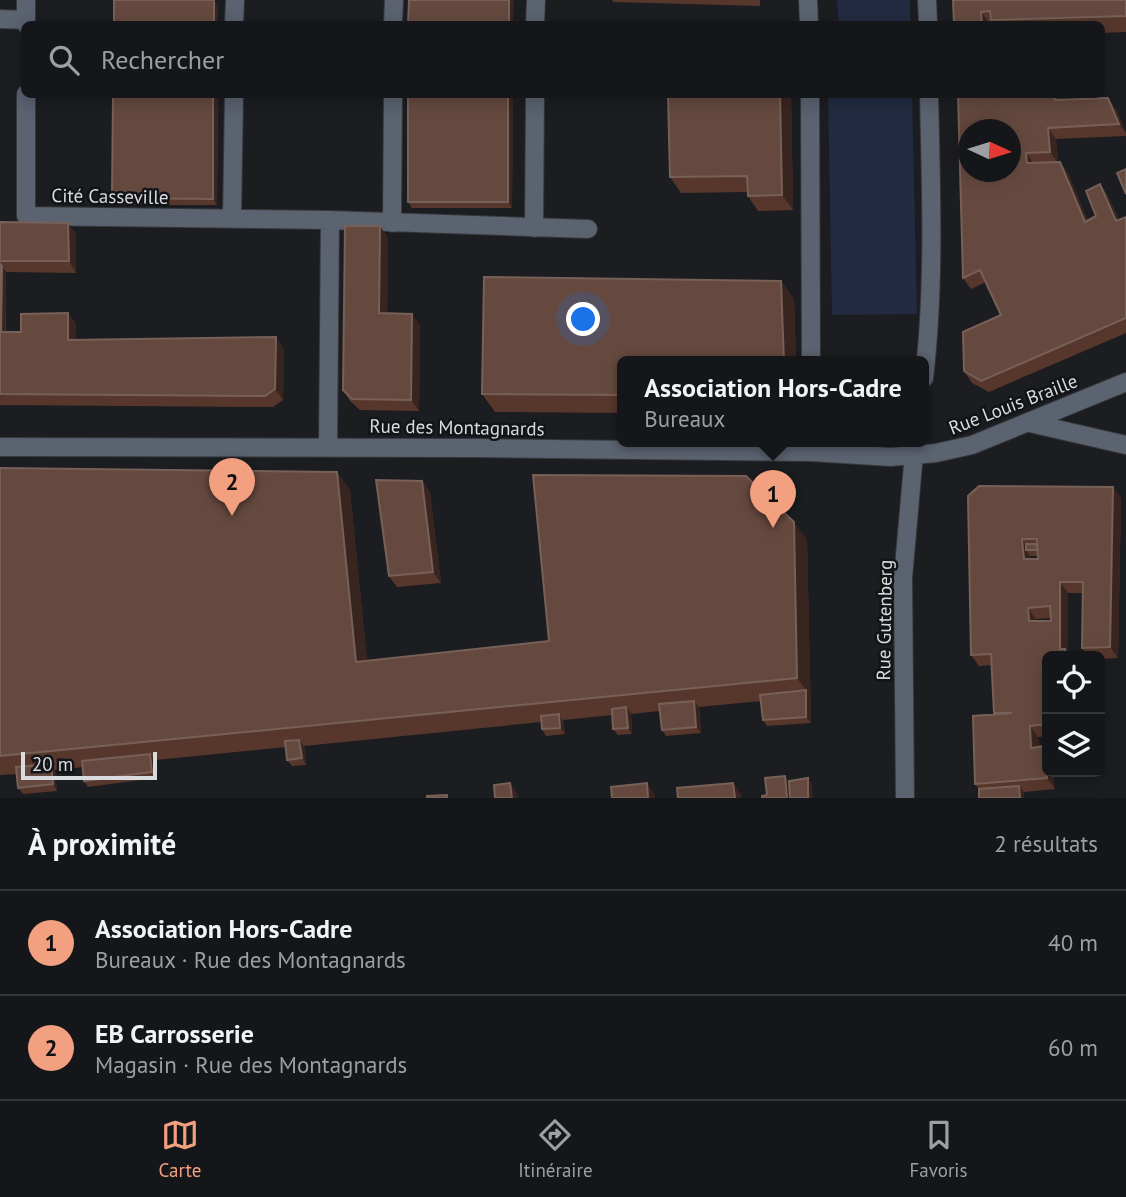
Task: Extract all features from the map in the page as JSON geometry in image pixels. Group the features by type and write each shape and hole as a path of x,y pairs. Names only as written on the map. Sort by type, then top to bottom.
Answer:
{"street":[{"path":"26,0 26,21"},
{"path":"234,21 235,0"},
{"path":"393,21 394,0"},
{"path":"536,0 536,21"},
{"path":"808,0 809,21"},
{"path":"927,0 928,21"},
{"path":"0,19 21,21"},
{"name":"Cité Casseville","path":"26,98 26,216 330,220 588,229"},
{"path":"232,219 234,98"},
{"path":"392,223 393,98"},
{"path":"534,228 535,98"},
{"path":"810,98 811,356"},
{"path":"926,356 930,326 932,262 929,98"},
{"path":"328,447 330,220"},
{"name":"Rue Louis Braille","path":"914,449 953,450 1030,423 1126,382"},
{"path":"1030,423 1126,445"},
{"name":"Rue des Montagnards","path":"0,447 914,449"},
{"name":"Rue Gutenberg","path":"905,798 903,578 914,449"}],"shaded area":[{"path":"837,0 910,0 910,21 839,21"},
{"path":"828,98 912,98 917,314 832,315"}],"building":[{"path":"114,0 214,0 214,21 114,21"},
{"path":"409,0 509,0 509,21 408,21"},
{"path":"953,0 1126,0 1126,16 991,20 990,11 981,12 982,21 954,21"},
{"path":"113,98 213,98 213,199 112,198"},
{"path":"408,98 508,98 508,202 408,202"},
{"path":"668,98 780,98 782,195 748,196 747,176 670,177"},
{"path":"958,98 1108,98 1119,124 1048,128 1050,152 1026,153 1027,163 1060,162 1085,222 1096,216 1086,191 1100,184 1116,221 1126,217 1126,318 981,381 964,371 963,332 1001,315 980,270 963,278 960,182 1021,182 1021,119 959,119"},
{"path":"1126,169 1126,194 1117,173"},
{"path":"0,222 68,223 69,261 0,261"},
{"path":"345,226 380,226 379,313 412,314 411,400 352,399 343,390"},
{"path":"0,264 2,266 1,332 0,332"},
{"path":"484,277 781,281 784,356 617,356 617,395 482,394"},
{"path":"68,313 68,340 276,337 275,389 265,396 0,394 0,332 21,332 21,314"},
{"path":"0,468 337,472 356,662 549,641 533,475 746,476 794,522 797,678 0,756"},
{"path":"376,480 422,481 433,572 389,576"},
{"path":"979,486 1113,487 1110,647 1082,648 1083,582 1060,582 1060,649 1065,651 1042,651 1042,725 1030,726 1031,748 1042,746 1042,777 1047,778 975,784 973,716 1012,713 994,713 991,654 971,655 968,496","holes":["1022,539 1037,539 1038,559 1024,559","1050,606 1051,621 1029,621 1028,608"]},
{"path":"1026,544 1037,544 1037,550 1026,550"},
{"path":"806,690 806,717 763,720 760,695"},
{"path":"694,701 696,727 662,730 659,704"},
{"path":"626,707 628,728 613,729 612,709"},
{"path":"559,714 560,728 542,729 541,716"},
{"path":"299,740 302,758 287,760 285,741"},
{"path":"150,754 152,772 84,781 82,761"},
{"path":"51,764 53,784 18,788 16,767"},
{"path":"785,776 787,798 762,798 767,795 765,778"},
{"path":"808,778 808,798 790,798 789,781"},
{"path":"510,783 512,798 495,798 494,785"},
{"path":"647,783 648,798 612,798 611,787"},
{"path":"733,783 735,798 678,798 677,788"},
{"path":"1019,786 1020,798 979,798 979,789"},
{"path":"447,795 447,798 427,798 427,796"}],"place":[{"name":"EB Carrosserie","path":"232,516"},
{"name":"Association Hors-Cadre","path":"773,528"}]}
